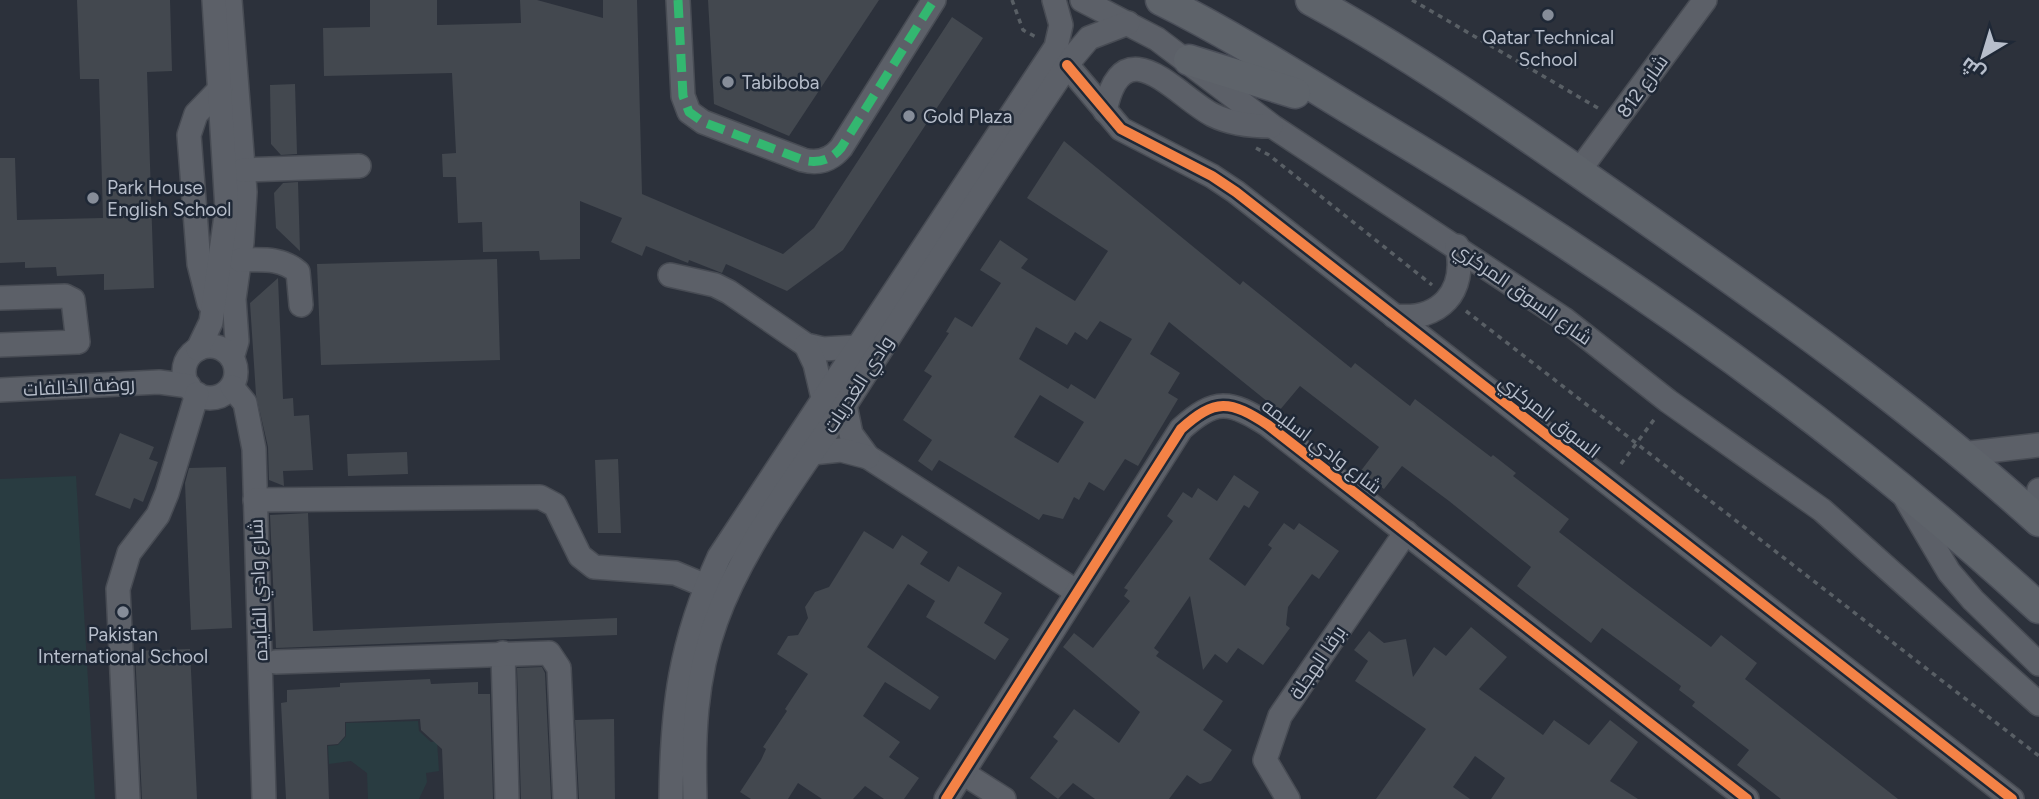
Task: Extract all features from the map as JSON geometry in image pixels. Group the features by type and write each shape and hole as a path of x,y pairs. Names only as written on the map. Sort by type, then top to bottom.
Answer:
{"main road":[{"name":"شارع السوق المركزي","path":"1161,0 1507,202 1622,280 1753,374 1899,487 2039,608"},
{"path":"1313,2 1468,95 1751,292 1961,454 2038,509"},
{"path":"1189,60 1354,111"}],"street":[{"path":"128,799 118,589 129,553 158,515 167,493 192,374 211,322 227,209 214,0"},
{"path":"230,0 245,192 234,299 237,341 232,358"},
{"path":"678,0 682,96 689,112 703,122 810,162 824,160 841,148 934,0"},
{"path":"1054,0 1060,25 1061,56"},
{"name":"شارع السوق المركزي","path":"1082,0 1128,23 1189,60 1272,126 1564,318 1668,401 1822,510 2039,704"},
{"name":"شارع 812","path":"1578,172 1705,0"},
{"name":"وادي الغدريات","path":"695,799 696,706 715,622 735,576 812,453 857,347 1061,56 1089,38 1128,23"},
{"name":"وادي الغدريات","path":"671,799 675,695 688,637 719,557 834,401 1061,56"},
{"name":"السوق المركزي","path":"1061,56 1121,129 1212,176 1236,192 2012,799"},
{"path":"1105,111 1113,86 1126,73 1137,69 1152,72 1168,80 1213,115 1229,121 1272,126"},
{"path":"212,313 199,264 189,135 196,114 221,88"},
{"path":"243,170 359,166"},
{"path":"1394,316 1415,318 1430,313 1448,298 1459,277 1457,246"},
{"path":"240,260 274,260 290,264 298,272 301,305"},
{"path":"670,275 715,285 729,292 806,345 823,349 857,347"},
{"path":"0,298 65,296 73,300 78,342 0,345"},
{"path":"806,345 851,434 868,457"},
{"path":"205,346 220,348 232,358 237,372 232,387 220,397 212,398 192,374 205,346"},
{"name":"روضة الخالفات","path":"0,390 159,382 176,374 192,374"},
{"name":"شارع وادي الفايده","path":"232,387 244,403 250,419 264,799"},
{"name":"شارع وادي اسليمه","path":"946,799 1181,429 1202,410 1223,405 1246,410 1268,425 1748,799"},
{"path":"1961,454 2039,445"},
{"path":"812,453 841,450 868,457 1077,592"},
{"name":"شارع السوق المركزي","path":"1899,487 1949,572 2039,664"},
{"path":"255,500 540,497 555,505 580,556 594,567 675,573 706,586"},
{"name":"برقا الهجلة","path":"1288,799 1265,760 1271,736 1280,716 1406,532"},
{"name":"شارع السوق المركزي","path":"1942,615 2006,632"},
{"path":"503,653 507,799"},
{"path":"276,662 549,653 558,662 565,799"},
{"path":"963,773 1004,799"}],"path":[{"path":"1012,0 1023,30 1061,56"},
{"path":"1412,0 1618,120"},
{"path":"1244,143 1269,155 1448,298 2039,756"},
{"path":"1608,483 1668,401"}],"green space":[{"path":"76,476 95,799 0,799 0,479"},
{"path":"418,721 419,731 431,742 437,741 439,771 426,773 427,782 419,799 368,799 367,773 351,761 329,764 328,746 338,745 346,736 346,723"}],"building":[{"path":"77,0 170,0 172,71 147,72 154,288 104,290 104,274 57,276 56,267 25,268 25,262 0,263 0,158 15,158 17,220 103,218 99,79 80,79"},
{"path":"370,0 437,0 437,25 521,23 520,0 537,0 603,18 603,0 637,0 642,194 783,254 814,228 952,17 983,38 843,250 787,291 726,264 722,273 646,246 642,256 611,242 622,218 580,201 580,259 540,260 539,251 483,252 482,222 458,223 456,177 443,177 442,154 456,153 452,73 324,76 323,28 370,27"},
{"path":"708,0 879,0 789,136 714,104"},
{"path":"295,84 297,154 281,155 271,144 270,85"},
{"path":"1064,141 1240,285 1243,281 1351,368 1355,363 1410,406 1415,399 1516,473 1513,476 1569,519 1559,532 1632,588 1711,647 1721,635 1757,663 1745,679 1898,799 1781,799 1737,765 1749,750 1692,706 1695,702 1679,690 1681,686 1602,628 1591,643 1517,586 1531,567 1449,501 1402,466 1384,489 1360,472 1379,447 1300,386 1279,411 1169,322 1150,354 1180,373 1168,393 1178,399 1138,466 1125,459 1104,491 1089,482 1079,500 1074,497 1063,519 1043,514 1039,520 939,460 932,471 918,461 932,440 903,420 932,376 924,371 949,333 946,332 955,317 972,327 1001,283 980,270 1000,240 1028,259 1021,268 1075,301 1108,251 1027,198","holes":["1100,321 1132,339 1095,399 1071,384 1068,389 1019,359 1036,327 1067,345 1075,332 1087,340","1040,395 1084,422 1058,463 1014,437"]},
{"path":"298,182 300,251 276,228 274,193 283,183"},
{"path":"497,259 500,360 321,365 317,264"},
{"path":"278,278 283,399 293,398 294,416 309,415 313,470 283,471 284,486 269,480 268,447 256,395 250,303"},
{"path":"120,433 154,447 149,459 158,462 143,502 134,498 130,509 95,495"},
{"path":"407,452 408,474 348,476 347,454"},
{"path":"618,459 621,533 598,533 595,460"},
{"path":"226,467 232,628 191,630 185,483 189,468"},
{"path":"1234,475 1259,492 1249,508 1244,505 1209,559 1245,586 1272,548 1268,545 1284,523 1294,530 1299,523 1339,551 1319,579 1312,574 1288,607 1286,625 1290,628 1263,665 1238,648 1227,663 1215,654 1203,670 1190,596 1154,648 1159,652 1156,656 1223,701 1203,730 1232,750 1211,781 1200,784 1187,775 1169,799 1095,799 1073,783 1058,799 1030,778 1058,741 1053,737 1074,709 1119,743 1140,712 1063,647 1074,633 1093,648 1130,601 1124,596 1128,590 1124,588 1173,521 1167,516 1183,492 1192,498 1198,488 1217,501"},
{"path":"308,513 313,631 617,618 617,635 276,648 270,515"},
{"path":"864,531 893,549 902,535 928,552 920,564 949,582 958,566 1002,593 984,623 1009,639 995,660 926,617 935,601 908,584 867,647 939,697 930,710 885,682 863,716 900,742 889,757 919,778 904,799 884,799 865,786 853,799 822,799 798,783 788,799 751,799 740,792 761,760 766,749 763,747 808,674 777,654 788,636 798,635 808,618 805,607 815,592 829,587"},
{"path":"1471,627 1507,657 1479,689 1543,735 1554,720 1589,745 1610,720 1638,742 1610,781 1638,799 1491,799 1505,778 1475,756 1453,787 1470,799 1376,799 1426,729 1355,681 1368,661 1354,650 1369,631 1384,643 1406,639 1413,677 1434,647 1446,656"},
{"path":"190,649 197,799 142,799 135,651"},
{"path":"542,667 545,673 551,799 521,799 517,668"},
{"path":"430,679 431,684 478,682 478,694 490,694 493,799 444,799 442,749 421,730 420,719 345,722 345,736 338,744 327,745 329,799 286,799 281,703 287,702 287,690 340,687 340,683"},
{"path":"614,719 615,799 579,799 575,720"}],"marked path":[{"path":"678,0 683,96 689,112 703,122 814,162 829,158 841,148 934,0"}],"cycle path":[{"path":"1067,65 1121,129 1212,176 1236,192 2012,799"},
{"path":"946,799 1181,429 1204,412 1223,406 1243,411 1268,425 1747,799"}],"place":[{"name":"Qatar Technical School","path":"1548,15"},
{"name":"Tabiboba","path":"728,82"},
{"name":"Gold Plaza","path":"909,116"},
{"name":"Park House English School","path":"93,198"},
{"name":"Pakistan International School","path":"123,612"}]}
